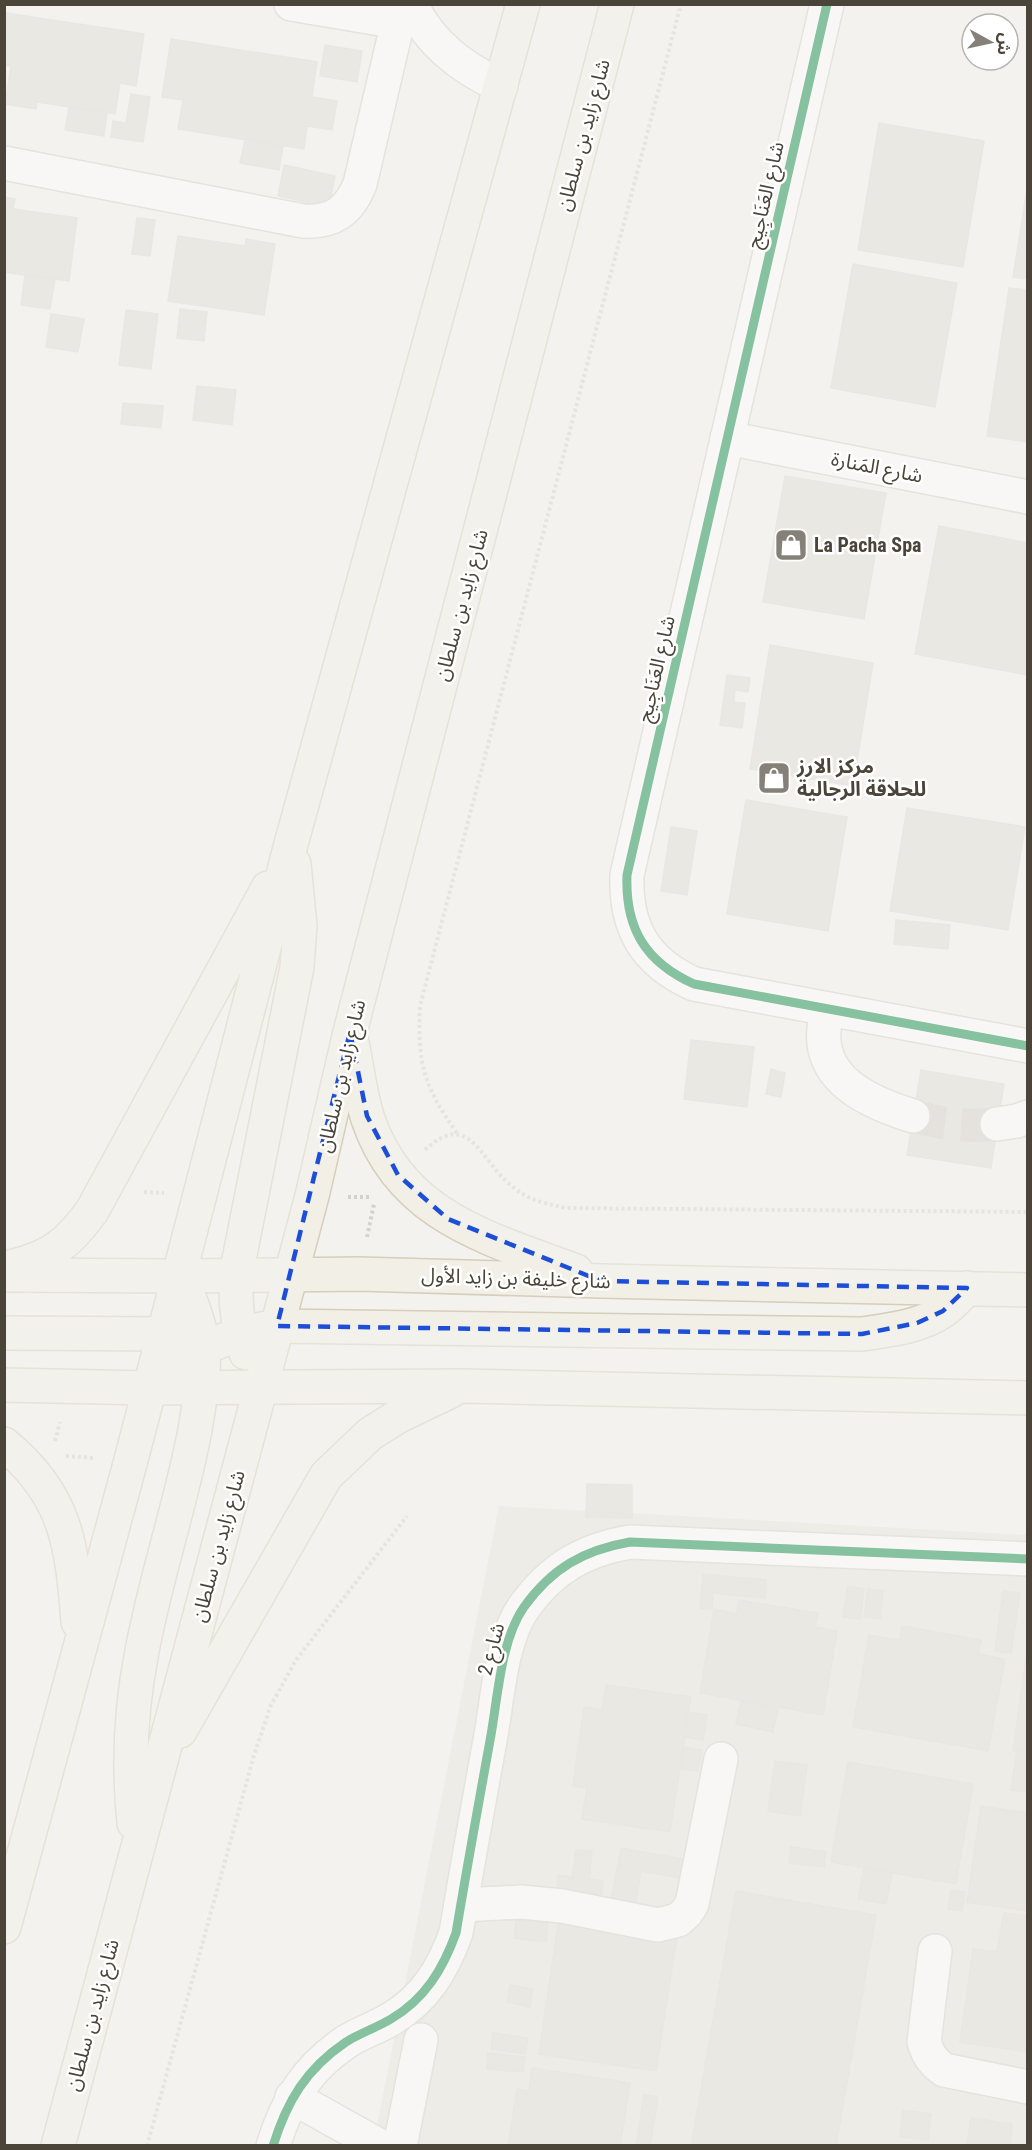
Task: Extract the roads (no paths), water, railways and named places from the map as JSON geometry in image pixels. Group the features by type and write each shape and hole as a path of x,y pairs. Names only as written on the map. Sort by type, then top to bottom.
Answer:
{"main road":[{"path":"6,1916 131,1460 291,844 523,4"},
{"name":"شارع زايد بن سلطان","path":"58,2145 312,1196 350,1032 618,9"},
{"path":"4,1269 40,1259 58,1249 77,1232 106,1185 291,844"},
{"path":"261,1387 252,1369 238,1322 236,1275 297,968 300,926 298,885 291,844"},
{"path":"350,1032 367,1116 377,1143 398,1175 428,1206 448,1219 495,1240 601,1281"},
{"name":"شارع خليفة بن زايد الأول","path":"4,1275 359,1274 1028,1290"},
{"path":"149,1388 201,1337 238,1322 264,1294 291,1275"},
{"path":"136,1848 131,1769 136,1690 148,1622 189,1462 202,1387 201,1337 194,1308 179,1276"},
{"path":"238,1322 277,1326 862,1334 917,1323 943,1311 967,1288"},
{"path":"4,1333 164,1334 201,1337"},
{"path":"4,1385 149,1388 463,1386 1028,1398"},
{"path":"157,1771 326,1476 370,1434 397,1417 463,1386"},
{"path":"4,1444 37,1475 52,1497 62,1521 70,1546 74,1571 80,1644"}],"street":[{"name":"شارع العَنَاجِيج","path":"827,4 627,875 626,895 629,915 647,951 661,965 694,984 1028,1046"},
{"path":"295,5 404,10 417,17 433,40 453,59 476,75 501,86"},
{"path":"4,163 303,221 317,222 331,218 344,210 354,198 360,184 404,10"},
{"name":"شارع المَنارة","path":"727,438 1028,497"},
{"path":"828,1009 822,1037 825,1052 838,1077 864,1096 913,1116"},
{"name":"شارع 2","path":"273,2145 292,2097 326,2058 345,2042 390,2019 412,2004 431,1985 446,1960 456,1933 499,1687 511,1634 523,1609 540,1587 559,1570 581,1556 605,1546 630,1542 1028,1559"},
{"path":"461,1905 521,1902 562,1906 658,1924 678,1920 692,1904 721,1759"},
{"path":"935,1951 924,2042 934,2063 944,2070 1028,2087"},
{"path":"400,2145 421,2040"},
{"path":"292,2097 380,2145"}],"tunnel":[{"path":"913,1116 955,1124 997,1124"}],"place":[{"name":"La Pacha Spa","path":"791,545"},
{"name":"مركز الارز للحلاقة الرجالية","path":"774,778"}]}
